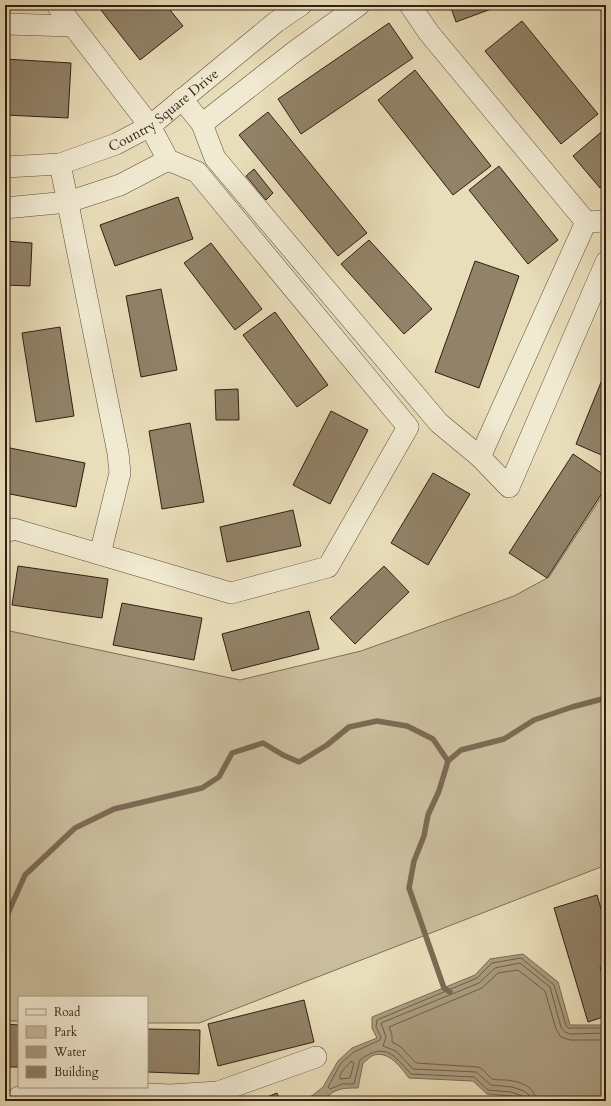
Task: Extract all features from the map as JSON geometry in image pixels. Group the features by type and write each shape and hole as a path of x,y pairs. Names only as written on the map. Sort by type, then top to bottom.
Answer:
{"street":[{"path":"5,532 14,529 231,593 328,567 408,427 197,172 168,160 150,126 57,5"},
{"name":"Country Square Drive","path":"5,167 60,164 116,144 150,126 276,22 301,5"},
{"path":"202,124 294,52 359,5"},
{"path":"410,5 429,33 596,222 480,457"},
{"path":"5,24 73,26"},
{"path":"182,99 202,124 215,158 439,423 480,457 509,488 606,262"},
{"path":"5,208 68,202 120,185 168,160"},
{"path":"60,164 118,453 120,473 100,554"},
{"path":"15,1101 19,1097 44,1089 191,1097 218,1092 316,1057"}],"green space":[{"path":"606,490 606,865 199,1023 148,1023 148,996 18,996 18,1021 5,1021 5,630 240,680 361,651 514,596 549,577"}],"water":[{"path":"523,954 558,982 570,1025 606,1025 606,1101 525,1101 511,1096 487,1094 473,1081 409,1078 394,1061 380,1054 374,1055 363,1063 358,1088 348,1088 335,1091 331,1093 324,1101 303,1101 323,1087 338,1061 352,1048 377,1038 372,1028 372,1017 475,975 490,959"}],"building":[{"path":"97,5 166,5 183,26 140,60"},
{"path":"450,5 502,5 456,22"},
{"path":"522,21 598,114 561,144 485,51"},
{"path":"389,23 413,58 301,134 278,99"},
{"path":"5,59 71,63 68,118 5,115"},
{"path":"415,70 491,166 453,195 378,100"},
{"path":"268,112 367,233 338,256 239,135"},
{"path":"606,128 606,183 600,188 573,156"},
{"path":"499,166 558,240 528,264 469,190"},
{"path":"254,169 273,193 266,200 246,176"},
{"path":"178,197 193,239 115,266 100,225"},
{"path":"369,240 432,309 404,334 341,264"},
{"path":"5,241 32,243 30,286 5,285"},
{"path":"211,243 262,309 235,330 184,263"},
{"path":"475,261 519,276 479,388 435,372"},
{"path":"161,289 177,370 141,377 126,296"},
{"path":"275,312 328,385 297,407 243,335"},
{"path":"60,327 74,416 36,422 22,333"},
{"path":"606,370 606,457 576,444"},
{"path":"238,389 239,420 216,420 215,390"},
{"path":"331,411 368,430 330,504 293,485"},
{"path":"190,423 204,502 162,509 149,431"},
{"path":"5,447 85,463 76,507 5,493"},
{"path":"573,454 606,476 606,487 547,578 509,553"},
{"path":"433,473 470,494 428,565 391,543"},
{"path":"293,510 301,546 227,562 220,527"},
{"path":"18,566 108,579 102,618 12,605"},
{"path":"384,566 409,592 355,644 330,618"},
{"path":"122,603 202,618 194,660 113,645"},
{"path":"309,611 319,649 232,671 222,634"},
{"path":"597,895 606,926 606,965 600,967 604,980 606,979 606,1016 588,1022 554,908"},
{"path":"304,1000 314,1042 218,1066 208,1024"},
{"path":"5,1024 18,1025 18,1067 5,1067"},
{"path":"148,1029 200,1030 199,1074 148,1072"},
{"path":"277,1093 280,1101 257,1101"}],"waterway":[{"path":"5,920 25,875 75,828 114,809 202,788 219,777 232,753 263,743 283,755 299,762 327,745 349,727 377,721 407,726 433,739 448,761 461,750 504,739 534,720 572,707 606,698"},
{"path":"448,761 439,791 428,815 424,836 414,861 409,888 444,988 450,992"}]}
